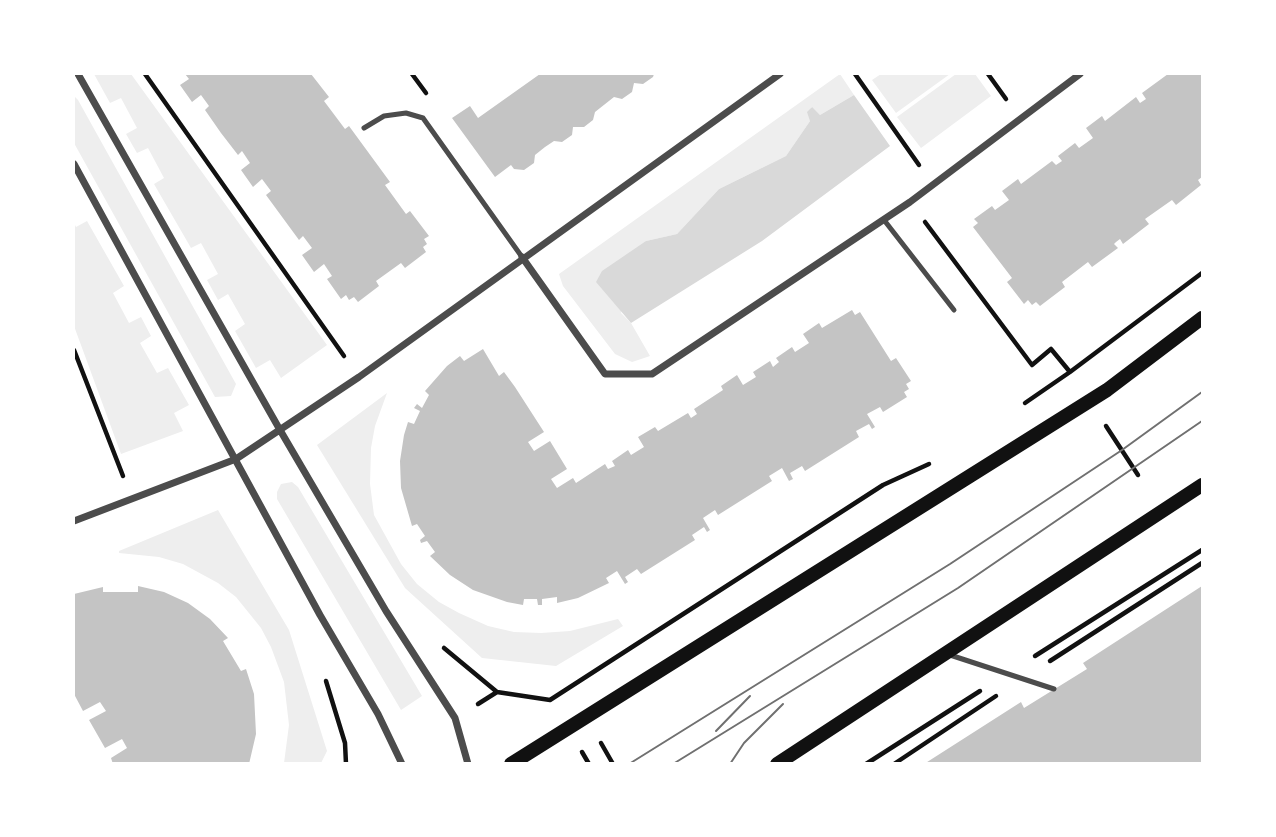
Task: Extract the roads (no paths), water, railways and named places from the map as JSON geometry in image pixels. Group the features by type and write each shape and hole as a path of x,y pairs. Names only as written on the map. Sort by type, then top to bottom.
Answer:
{"main road":[{"path":"511,764 1107,390 1202,318"},
{"path":"778,764 1202,485"}],"street":[{"path":"78,74 280,430 386,611 455,718 468,764"},
{"path":"74,521 236,459 359,377 522,257 780,74"},
{"path":"522,257 605,374 652,374 910,202 1080,74"},
{"path":"74,164 320,615 378,714 402,764"}],"lane":[{"path":"364,128 384,116 405,113 423,118 522,257"},
{"path":"884,220 954,310"},
{"path":"944,653 1054,690"}],"tram line":[{"path":"629,764 950,564 1122,450 1202,392"},
{"path":"673,764 958,588 1202,421"},
{"path":"716,731 750,696"},
{"path":"730,764 744,743 783,704"}]}
